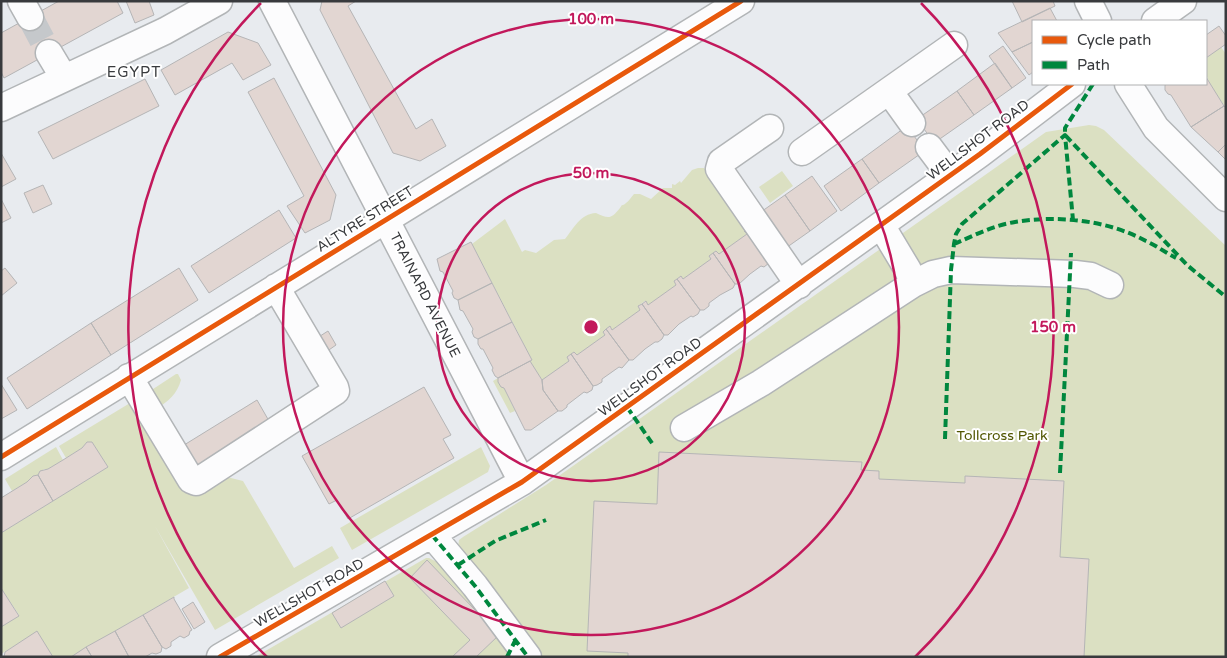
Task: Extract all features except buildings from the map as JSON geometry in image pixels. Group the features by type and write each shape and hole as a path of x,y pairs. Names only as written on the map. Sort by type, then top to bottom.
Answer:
{"street":[{"path":"1,108 164,31 218,1"},
{"name":"TRAINARD AVENUE","path":"272,1 522,482"},
{"name":"ALTYRE STREET","path":"1,457 741,1"},
{"path":"1088,1 1098,20"},
{"path":"1156,20 1183,1"},
{"path":"802,152 954,45"},
{"path":"49,53 64,78"},
{"name":"WELLSHOT ROAD","path":"220,657 522,482 881,225 1071,85"},
{"path":"1129,85 1156,128 1226,198"},
{"path":"889,91 912,123"},
{"path":"770,128 721,162 720,169 798,285"},
{"path":"929,146 950,175"},
{"path":"881,225 908,270 913,284"},
{"path":"684,428 761,383 913,284 933,274 951,270 1075,274 1091,276 1110,284"},
{"path":"129,377 191,480 198,481 336,391 276,287"},
{"path":"432,535 475,586 517,651"}],"green space":[{"path":"1221,47 1226,54 1226,107 1213,90 1207,77 1207,59"},
{"name":"Tollcross Park","path":"1089,125 1104,130 1226,246 1226,657 255,657 426,558 439,563 458,547 459,540 463,537 546,485 1046,132"},
{"path":"704,168 708,173 747,228 745,231 747,234 719,254 716,251 709,256 711,259 683,279 681,276 674,281 676,285 648,305 645,301 638,306 640,310 612,330 610,327 603,332 605,335 577,355 574,352 567,357 569,361 542,380 530,361 532,360 472,244 505,219 522,252 525,250 536,253 554,240 565,239 578,222 586,216 596,213 610,217 634,194 640,194 651,199 663,188 672,188 672,184 675,185 680,181 681,183 692,170"},
{"path":"782,171 793,186 770,203 759,187"},
{"path":"178,374 181,380 175,393 156,409 147,393"},
{"path":"498,378 498,382 504,388 515,411 510,413 493,381"},
{"path":"135,400 187,492 193,496 227,477 243,481 294,568 332,546 339,558 215,630 155,526 189,588 71,657 53,657 37,632 1,654 1,627 19,615 1,588 1,533 108,467 92,442 87,442 82,448 66,458 59,446"},
{"path":"56,447 63,460 48,469 44,469 37,476 33,476 12,491 5,479"},
{"path":"481,447 490,466 488,472 352,550 340,528"}],"tunnel":[{"path":"30,17 49,53"}],"marked path":[{"path":"1092,85 1065,128 1065,135 1187,265 1226,297"},
{"path":"945,439 951,270 956,234 962,224 1065,135 1073,220"},
{"path":"954,244 1007,223 1066,219 1115,228 1150,243 1176,258"},
{"path":"1060,473 1071,253"},
{"path":"627,407 654,446"},
{"path":"458,565 495,541 546,520"},
{"path":"432,535 475,586 528,657"},
{"path":"507,657 515,641"}],"cycle path":[{"path":"1,457 741,1"},
{"path":"220,657 522,482 980,154 1071,85"}],"district":[{"name":"EGYPT","path":"134,72"}]}
